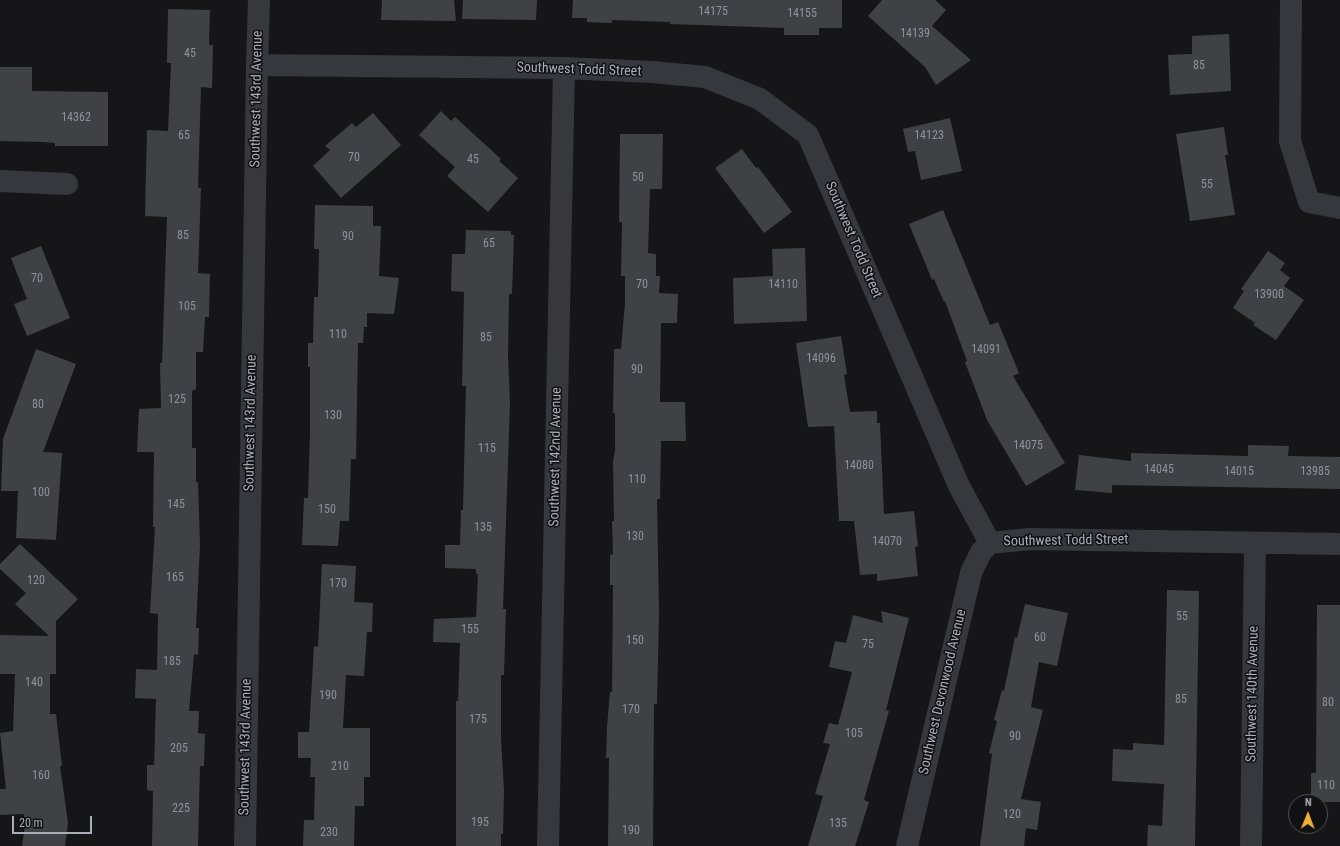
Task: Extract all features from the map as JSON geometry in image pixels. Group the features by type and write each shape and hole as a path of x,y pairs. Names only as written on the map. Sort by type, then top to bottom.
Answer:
{"street":[{"name":"Southwest 143rd Avenue","path":"245,846 259,0"},
{"path":"1291,0 1290,141 1309,202 1340,208"},
{"name":"Southwest Todd Street","path":"257,65 564,68 652,72 705,77 760,99 808,135 959,486 990,543 1030,539 1340,544"},
{"name":"Southwest 142nd Avenue","path":"548,846 564,68"},
{"path":"0,181 67,184"},
{"name":"Southwest Devonwood Avenue","path":"907,846 971,573 981,552 990,543"},
{"name":"Southwest 140th Avenue","path":"1251,846 1255,543"}],"building":[{"path":"382,0 454,0 456,21 381,20"},
{"path":"463,0 537,0 536,20 462,19"},
{"path":"573,0 842,0 842,28 819,28 819,35 784,35 784,28 670,24 670,22 612,20 612,23 587,22 587,18 572,18"},
{"path":"882,0 935,0 946,10 932,26 971,60 936,85 925,67 868,16"},
{"path":"168,9 210,10 209,45 213,45 212,88 201,87 198,188 201,188 198,273 210,274 209,317 205,317 203,352 196,352 196,389 192,391 192,448 196,448 196,482 198,482 200,545 196,628 199,628 198,655 194,654 189,711 199,711 198,733 205,734 204,766 200,766 198,846 152,846 153,791 147,790 147,765 154,765 156,699 135,698 136,669 157,670 158,614 150,613 155,527 153,527 154,452 137,452 139,409 161,408 160,363 162,363 167,217 145,216 147,130 168,131 171,63 167,63"},
{"path":"1229,34 1231,91 1170,95 1168,55 1192,54 1192,36"},
{"path":"0,67 32,67 32,91 108,92 108,146 55,146 55,143 0,141"},
{"path":"441,111 451,121 455,117 501,159 499,161 518,178 488,212 447,176 455,167 419,135"},
{"path":"373,113 401,145 341,198 313,166 330,150 325,146 352,123 356,127"},
{"path":"950,118 962,171 921,180 915,151 908,152 903,129"},
{"path":"1224,127 1228,155 1225,155 1235,215 1190,221 1176,134"},
{"path":"620,134 663,134 662,189 650,189 648,253 656,254 656,276 660,276 659,293 678,294 677,323 661,323 660,402 685,402 686,441 661,441 660,499 657,499 659,614 657,704 654,704 653,846 608,846 609,758 606,758 610,692 612,692 613,585 610,585 610,555 613,554 612,521 614,521 614,349 621,349 625,303 625,276 621,276 622,222 619,222"},
{"path":"742,149 756,168 758,167 792,212 764,233 715,168"},
{"path":"315,205 373,206 373,226 381,226 379,276 399,278 394,314 367,313 367,327 364,327 363,343 358,343 356,459 351,459 349,521 340,521 338,546 302,545 304,498 308,498 310,433 310,367 308,367 308,343 313,343 314,297 318,297 319,249 314,249"},
{"path":"943,210 990,325 998,322 1019,373 1013,376 1065,463 1026,486 987,420 965,362 967,361 945,301 944,302 934,279 932,280 909,224"},
{"path":"466,230 511,231 511,235 514,235 512,294 509,294 508,356 510,403 503,609 506,609 504,675 501,675 501,738 504,791 503,834 501,834 501,846 456,846 456,701 458,701 460,643 433,642 434,619 476,617 478,574 476,574 476,569 445,568 445,545 460,545 461,510 463,510 466,386 462,386 464,292 451,291 452,254 465,254"},
{"path":"41,246 70,318 27,336 14,304 27,299 11,258"},
{"path":"805,248 807,321 734,324 733,278 773,276 772,249"},
{"path":"1268,251 1285,263 1280,270 1290,278 1284,286 1304,300 1276,340 1253,325 1255,323 1233,308 1244,291 1241,289"},
{"path":"841,336 847,374 844,375 850,412 877,411 877,423 880,423 884,514 914,511 918,546 915,547 918,576 877,581 877,574 860,575 854,521 839,521 834,426 808,427 796,343"},
{"path":"36,349 76,364 43,452 62,453 56,540 16,538 18,491 1,491 3,439"},
{"path":"1248,445 1289,446 1288,456 1340,457 1340,489 1112,485 1112,493 1075,490 1079,455 1131,461 1131,453 1248,456"},
{"path":"20,544 78,599 56,621 56,674 50,674 50,714 56,714 62,766 60,766 68,823 65,846 22,846 26,817 24,817 24,814 0,815 0,789 6,789 0,733 13,731 15,674 0,674 0,635 49,636 15,604 26,593 0,569 0,564"},
{"path":"322,564 356,566 354,602 373,603 372,632 367,632 364,676 346,675 343,728 370,728 370,777 364,777 364,806 355,806 354,846 303,846 304,820 314,820 315,777 310,777 311,758 298,758 298,732 309,732 314,646 318,647"},
{"path":"1167,590 1199,591 1195,846 1147,846 1148,825 1162,826 1164,784 1112,781 1113,749 1133,750 1133,743 1164,745"},
{"path":"1025,604 1068,613 1057,666 1039,662 1031,707 1043,710 1021,799 1041,802 1037,830 1026,828 1024,846 980,846 992,754 989,753 997,721 994,720 1002,690 1004,691 1015,637 1017,638"},
{"path":"1317,605 1340,605 1340,802 1328,802 1328,794 1311,794 1311,773 1316,773"},
{"path":"881,611 909,618 886,710 889,711 864,800 869,802 855,846 808,846 823,796 815,794 830,744 823,743 829,723 838,725 852,672 829,667 835,641 846,643 853,615 883,623"}]}
